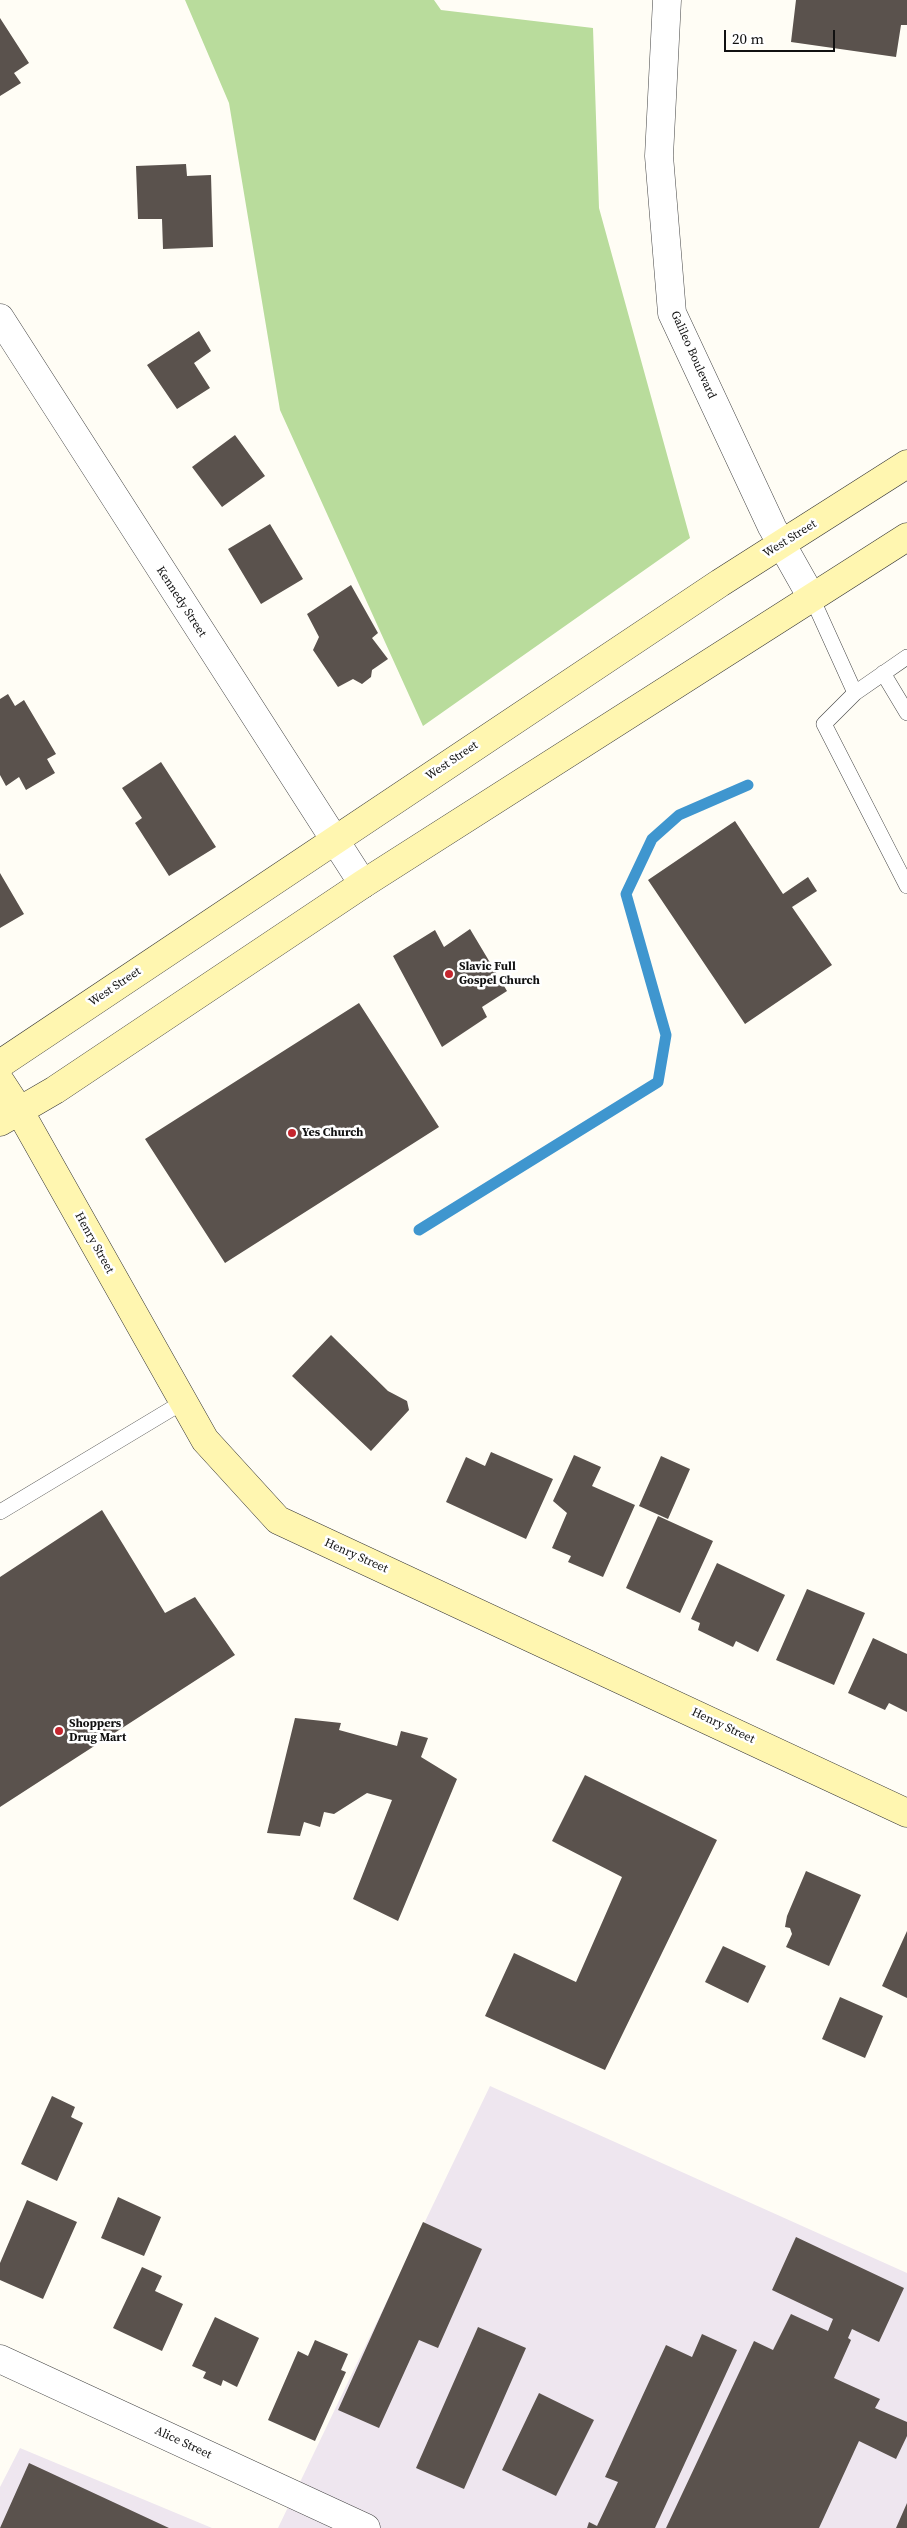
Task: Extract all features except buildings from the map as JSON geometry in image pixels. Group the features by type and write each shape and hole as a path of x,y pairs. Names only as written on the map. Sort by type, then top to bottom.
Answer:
{"main road":[{"name":"West Street","path":"0,1064 720,583 907,464"},
{"path":"10,1116 55,1090 363,884 907,537"},
{"name":"Henry Street","path":"0,1081 10,1116 206,1440 278,1520 907,1813"}],"street":[{"name":"Galileo Boulevard","path":"667,0 659,156 672,313 782,545 812,598"},
{"name":"Kennedy Street","path":"0,318 363,884"},
{"name":"Alice Street","path":"0,2359 366,2528"}],"lane":[{"path":"812,598 855,693"},
{"path":"907,657 855,693 824,724 907,886"},
{"path":"883,674 907,713"},
{"path":"0,1512 183,1402"}],"shaded area":[{"path":"490,2086 907,2273 907,2528 278,2528"},
{"path":"20,2448 212,2528 0,2528 0,2487"}],"green space":[{"path":"185,0 434,0 441,10 593,28 599,208 690,538 423,726 280,410 229,103"}],"waterway":[{"path":"419,1230 658,1082 666,1035 626,894 652,839 679,815 748,785"}],"place":[{"name":"Slavic Full Gospel Church","path":"449,974"},
{"name":"Yes Church","path":"292,1133"},
{"name":"Shoppers Drug Mart","path":"59,1731"}]}
